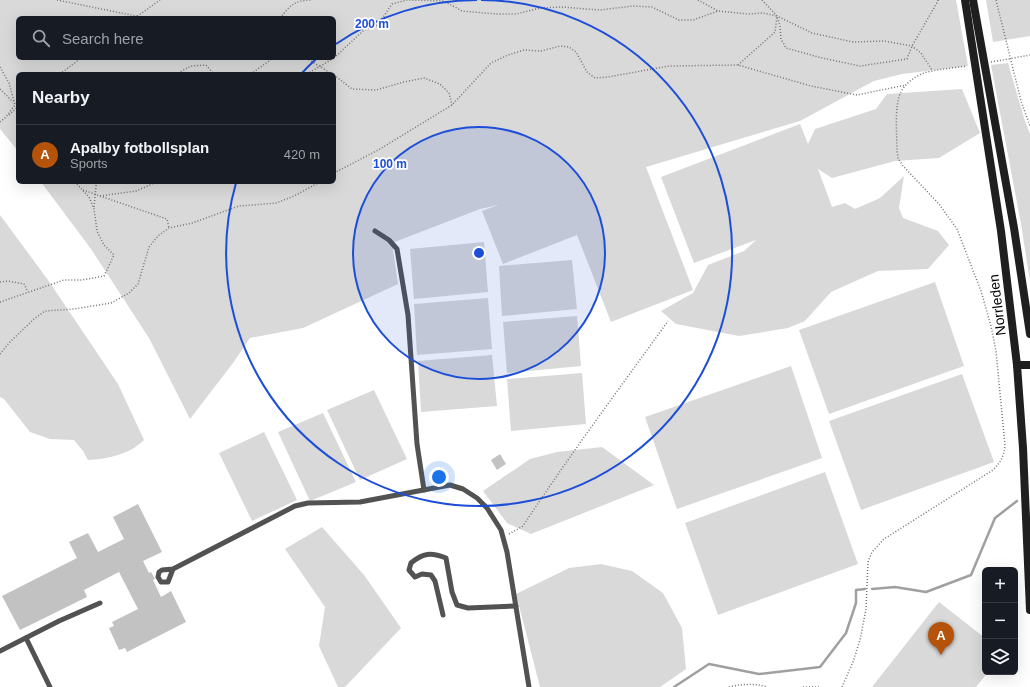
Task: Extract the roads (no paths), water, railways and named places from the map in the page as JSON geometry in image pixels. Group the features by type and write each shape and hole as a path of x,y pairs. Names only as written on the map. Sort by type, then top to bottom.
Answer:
{"main road":[{"name":"Norrleden","path":"965,0 1002,238 1018,365 1030,610"},
{"name":"Norrleden","path":"973,0 1014,228 1030,334"},
{"path":"1018,365 1030,364"}],"lane":[{"path":"375,231 389,240 397,249 408,315 417,444 424,490"},
{"path":"173,569 295,506 308,503 360,502 450,485 464,489 477,498 487,508 501,530 516,606 529,687"},
{"path":"443,615 435,581 431,575 422,574 415,577 409,570 411,563 419,556 434,554 446,558 452,592 457,605 468,608 516,606"},
{"path":"0,651 59,621 100,603"},
{"path":"26,638 50,687"}],"waterway":[{"path":"872,589 895,587 926,592 971,575 995,518 1017,501"},
{"path":"674,687 709,664 759,674 820,667 846,633 856,603 856,590 865,589"}],"place":[{"name":"Apalby fotbollsplan","path":"941,655"}]}
